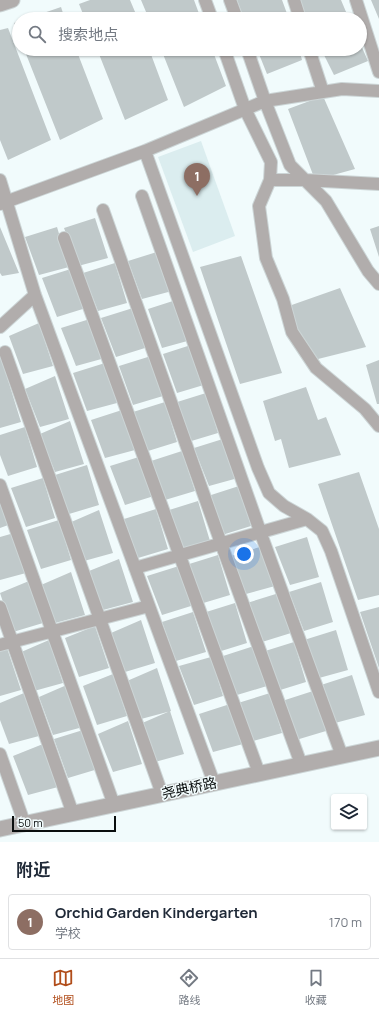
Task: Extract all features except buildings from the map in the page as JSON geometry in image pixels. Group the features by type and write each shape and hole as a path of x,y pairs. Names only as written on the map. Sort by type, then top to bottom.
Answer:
{"street":[{"path":"0,4 12,0"},
{"path":"205,0 209,12"},
{"path":"230,0 234,12"},
{"path":"294,0 298,12"},
{"path":"356,0 360,12"},
{"path":"367,34 379,72"},
{"path":"226,56 245,109 271,162 270,180 259,206 266,258 283,299 292,332 316,368 365,409 379,426"},
{"path":"250,56 290,165 326,201 368,271 379,284"},
{"path":"311,56 323,92"},
{"path":"3,203 145,151 266,101 342,90 379,91"},
{"path":"145,151 253,454 269,493 284,506 307,519 322,532 331,551 379,692"},
{"path":"0,180 3,203 214,783"},
{"path":"270,180 305,180 379,184"},
{"path":"142,196 342,756"},
{"path":"104,210 221,543 301,764"},
{"path":"64,238 259,773"},
{"path":"0,327 36,295"},
{"path":"5,352 162,794"},
{"path":"0,485 114,805"},
{"path":"135,568 307,519"},
{"path":"0,645 149,606"},
{"path":"0,607 73,814"},
{"name":"尧典桥路","path":"0,829 25,825 379,748"},
{"path":"0,754 25,825"}],"shaded area":[{"path":"201,141 235,236 193,252 158,157"}],"place":[{"name":"Orchid Garden Kindergarten","path":"197,196"}]}
